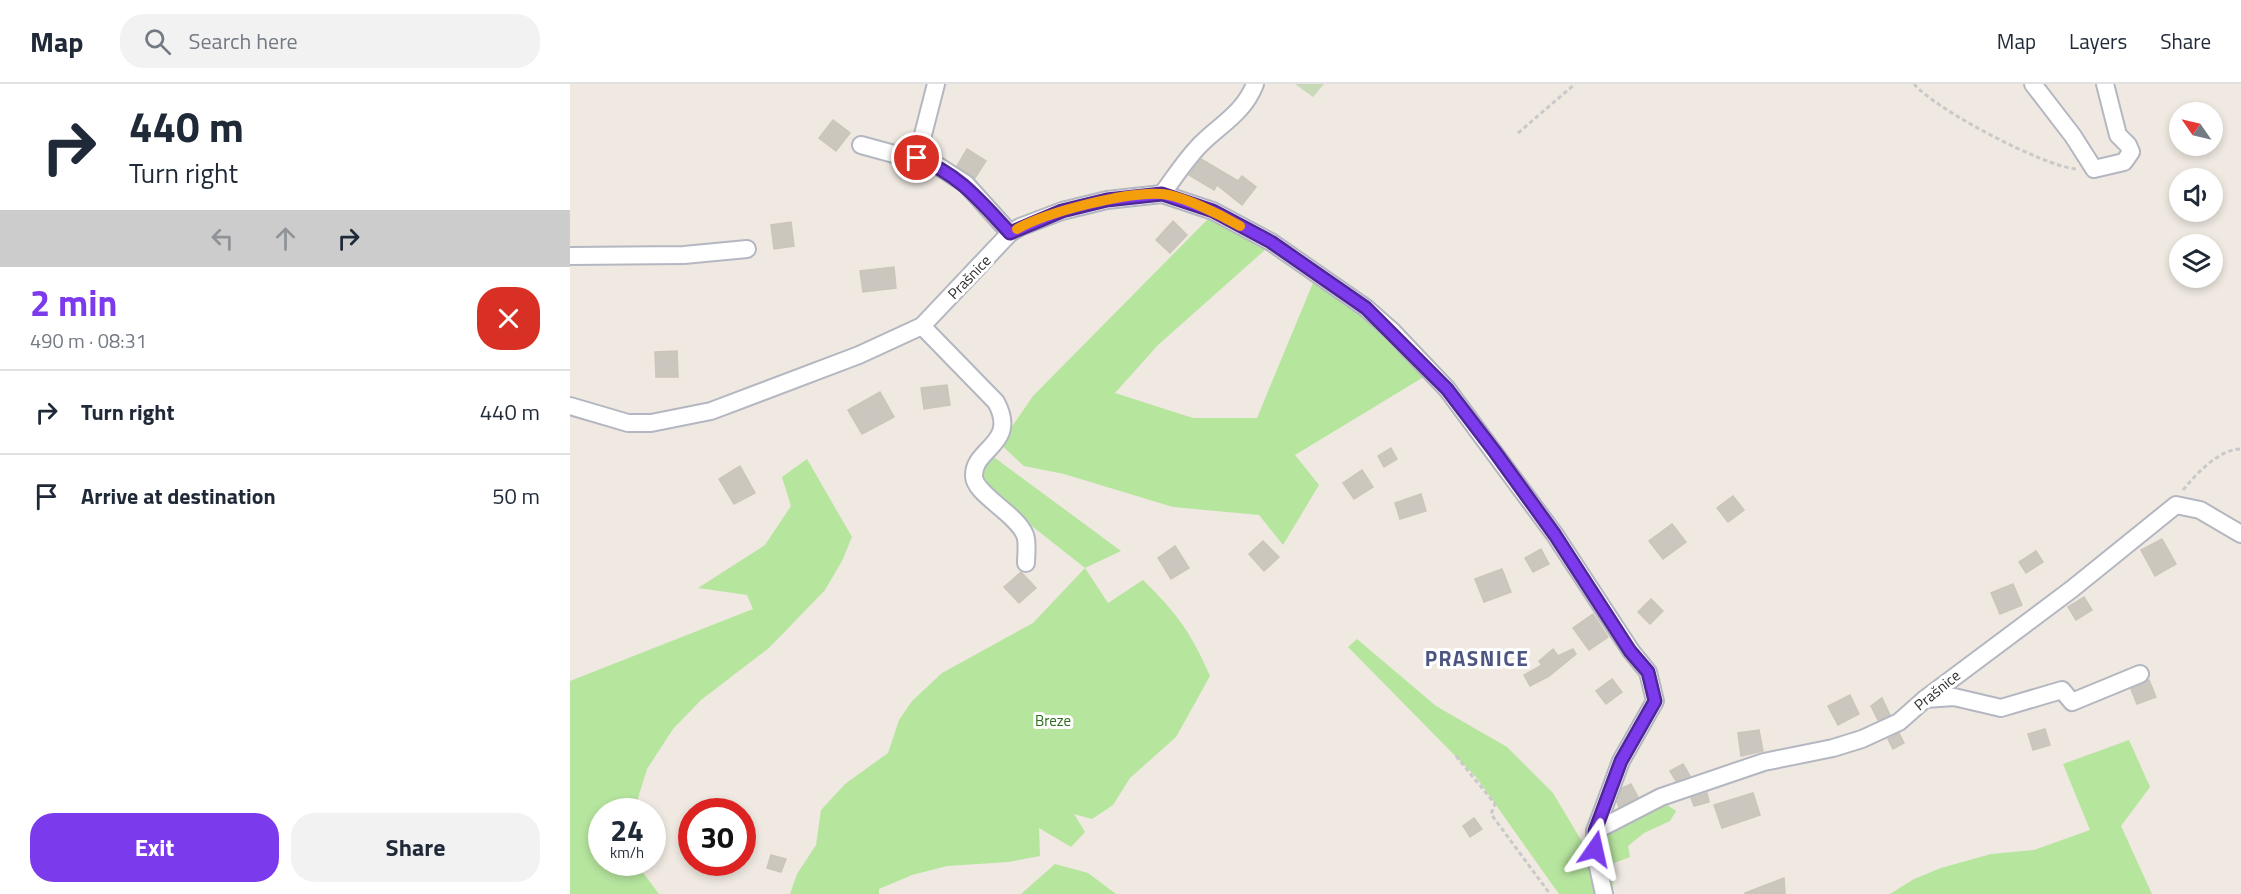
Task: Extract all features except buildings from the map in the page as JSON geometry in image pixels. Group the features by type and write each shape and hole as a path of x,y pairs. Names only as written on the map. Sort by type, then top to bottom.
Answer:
{"street":[{"path":"917,158 936,84"},
{"path":"1162,194 1202,143 1237,113 1249,98 1255,84"},
{"path":"2033,84 2073,136 2094,169 2124,162 2131,153 2128,145 2118,135 2104,84"},
{"path":"861,145 917,158 938,166 966,184 1010,233"},
{"name":"Prašnice","path":"570,406 628,423 651,423 711,411 859,356 922,326 1010,233 1062,211 1107,200 1162,194 1213,211 1271,242 1366,308 1447,389 1555,535 1630,651 1648,672 1655,701 1621,761 1595,831 1595,853 1604,894"},
{"path":"570,256 684,255 747,249"},
{"path":"922,326 996,402 1001,410 1001,433 996,444 978,460 973,479 979,490 997,503 1025,536 1026,563"},
{"path":"2176,505 2200,510 2241,534"},
{"name":"Prašnice","path":"1595,831 1661,797 1764,762 1862,740 1899,722 1925,699 2072,589 2176,505"},
{"path":"1925,699 1954,697 2001,708 2062,690 2072,702 2140,674"}],"path":[{"path":"1518,133 1575,84"},
{"path":"1914,84 1921,92 1960,119 1992,135 2072,169 2094,169"},
{"path":"2176,505 2184,489 2198,473 2224,454 2241,449"},
{"path":"1455,756 1495,804 1491,814 1550,894"}],"green space":[{"path":"1295,84 1324,84 1313,97"},
{"path":"1208,219 1266,249 1158,345 1115,393 1193,418 1257,418 1315,278 1364,312 1427,375 1295,455 1319,485 1283,545 1259,515 1173,507 1064,474 1024,466 1000,444 1033,396"},
{"path":"991,455 1121,551 1085,568 971,478"},
{"path":"807,459 852,537 842,561 825,590 769,648 701,700 673,729 647,769 638,798 588,798 588,876 646,876 659,894 570,894 570,681 753,609 747,595 698,588 765,545 791,506 782,477"},
{"name":"Breze","path":"1085,568 1108,603 1143,580 1174,613 1197,648 1210,676 1176,737 1130,778 1113,805 1092,819 1074,814 1085,832 1071,847 1039,828 1040,856 1008,862 947,866 912,875 879,889 879,894 790,894 797,874 816,845 821,810 845,784 888,753 899,720 912,701 942,673 1033,623"},
{"path":"1357,639 1436,706 1507,747 1553,793 1584,845 1596,894 1559,894 1476,777 1348,647"},
{"path":"2129,740 2150,787 2121,826 2152,894 1890,894 1914,879 1941,868 1991,854 2034,850 2090,830 2063,764"},
{"path":"1663,802 1676,811 1670,821 1644,833 1628,846 1630,857 1614,863 1613,894 1595,849 1619,821"},
{"path":"1055,864 1088,873 1116,894 1021,894"}],"slow traffic":[{"path":"1017,229 1062,211 1107,200 1162,194 1213,211 1240,226"}],"district":[{"name":"PRASNICE","path":"1477,658"}],"route":[{"path":"917,158 938,166 966,184 1010,233 1030,222 1062,211 1134,196 1162,194 1213,211 1271,242 1316,272 1366,308 1392,331 1447,389 1495,452 1555,535 1630,651 1648,672 1655,701 1621,761 1606,807 1595,831 1595,849"}]}
